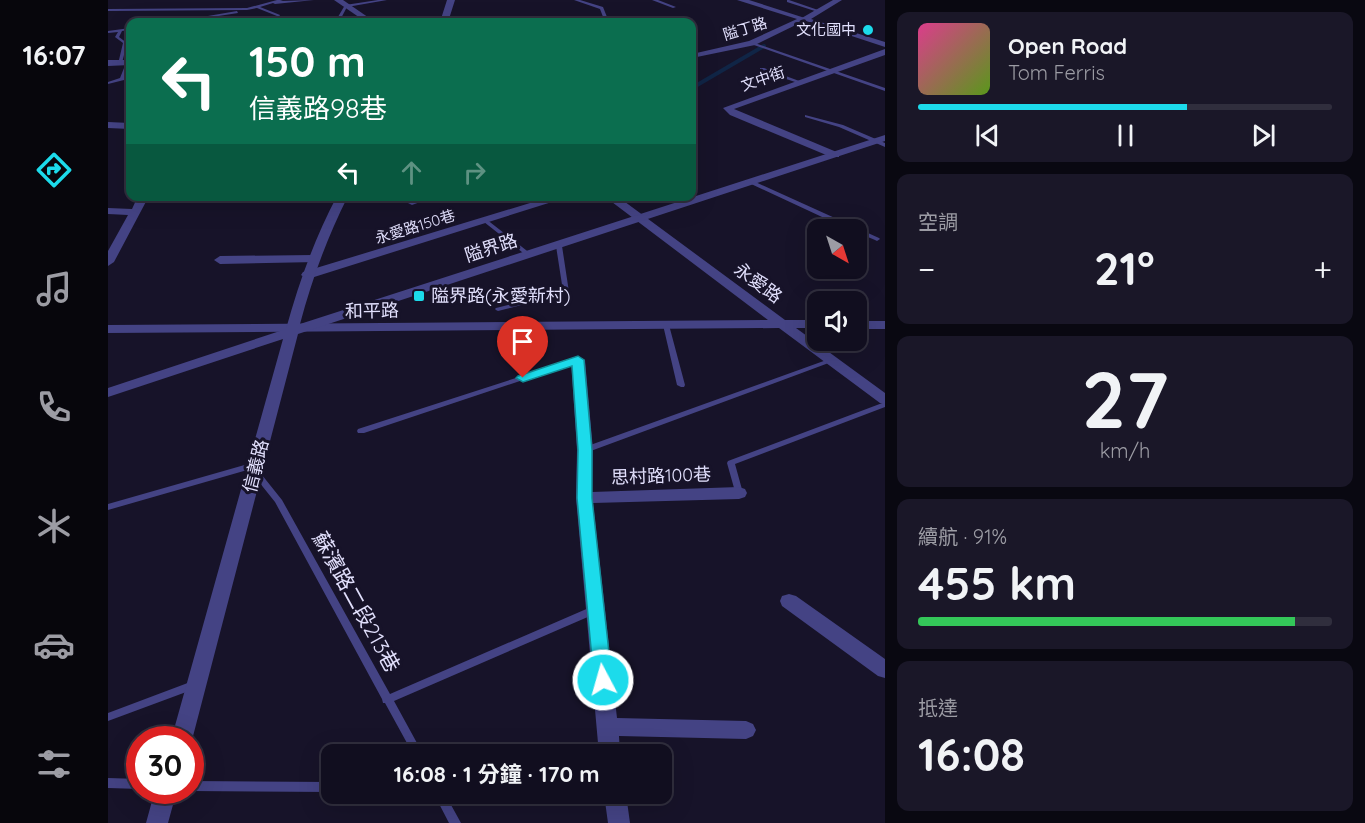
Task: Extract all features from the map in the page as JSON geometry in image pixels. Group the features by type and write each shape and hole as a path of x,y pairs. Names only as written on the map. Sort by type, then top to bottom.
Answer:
{"street":[{"path":"338,0 365,18"},
{"path":"445,18 451,0"},
{"path":"741,0 885,45"},
{"name":"隘丁路","path":"696,55 769,37 834,1"},
{"name":"文中街","path":"835,155 728,111 732,105 885,52"},
{"path":"108,63 126,63"},
{"path":"108,125 126,126"},
{"name":"隘界路","path":"696,200 882,141"},
{"path":"108,262 141,201"},
{"name":"信義路","path":"185,726 307,275 341,201"},
{"name":"永愛路150巷","path":"307,275 550,201"},
{"name":"永愛路","path":"616,201 784,324 885,402"},
{"name":"隘界路","path":"108,393 291,330 559,246 693,201"},
{"path":"108,211 134,212"},
{"path":"220,260 313,259"},
{"name":"和平路","path":"108,329 291,330 574,324 807,324"},
{"path":"867,325 885,325"},
{"path":"578,360 585,450 584,498 610,744"},
{"name":"思村路100巷","path":"584,498 739,493"},
{"path":"789,601 885,670"},
{"path":"609,728 746,730"},
{"path":"157,823 162,804"},
{"path":"616,804 619,823"}],"lane":[{"path":"213,18 281,0"},
{"path":"270,3 312,0"},
{"path":"339,18 346,6 385,0"},
{"path":"576,0 602,8 606,18"},
{"path":"654,0 674,7"},
{"path":"190,9 192,2"},
{"path":"788,2 819,11"},
{"path":"258,7 279,15 277,18"},
{"path":"108,10 247,9"},
{"path":"108,32 126,29"},
{"path":"108,84 122,79 126,63 125,43 117,37 121,30"},
{"path":"752,43 885,90"},
{"path":"762,69 800,82"},
{"path":"807,116 882,141"},
{"path":"751,182 832,219"},
{"path":"486,221 529,255"},
{"path":"867,235 877,239"},
{"path":"498,309 566,292 559,246"},
{"path":"666,325 681,385"},
{"path":"361,431 578,360"},
{"path":"585,450 832,360"},
{"path":"739,493 730,463 885,402"},
{"path":"108,507 255,468"},
{"name":"蘇濱路二段213巷","path":"255,468 278,500 412,744"},
{"path":"387,700 596,610"},
{"path":"108,717 197,683"},
{"path":"108,783 126,784"},
{"path":"204,786 321,787"},
{"path":"445,804 455,823"}],"waterway":[{"path":"696,86 764,46"}],"place":[{"name":"文化國中","path":"868,30"},
{"name":"隘界路(永愛新村)","path":"419,296"}],"route":[{"path":"523,378 578,360 585,450 584,498 603,680"}]}
